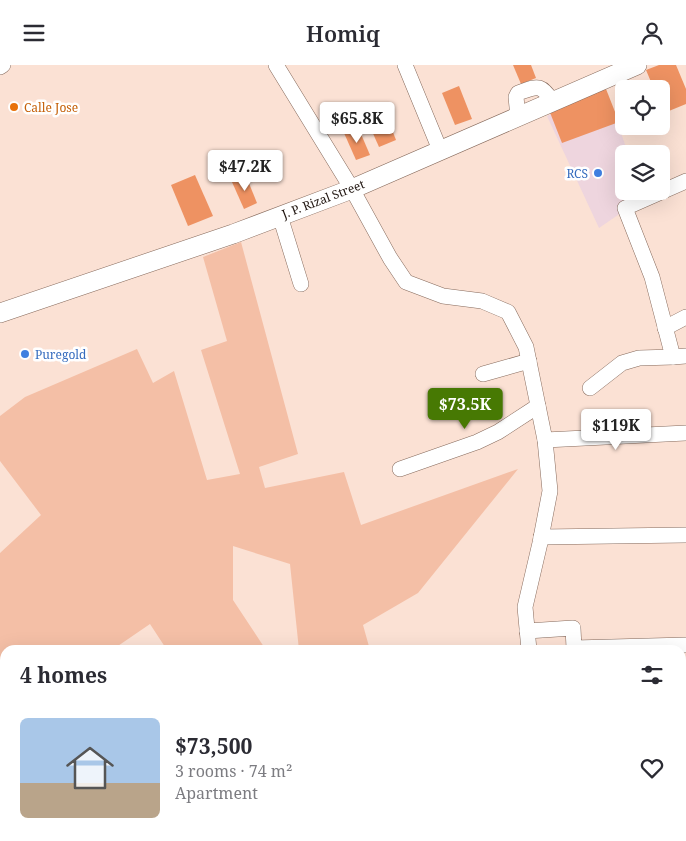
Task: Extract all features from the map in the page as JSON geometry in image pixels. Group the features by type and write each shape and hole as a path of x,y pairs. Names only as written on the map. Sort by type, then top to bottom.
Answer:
{"main road":[{"name":"J. P. Rizal Street","path":"0,313 280,216 352,189 553,102 627,67"}],"street":[{"path":"276,65 406,282 443,297 482,301 508,312 526,347 545,440 550,491 525,607 528,645"},
{"path":"405,65 440,150"},
{"path":"590,388 622,363 639,358 679,357 665,328 652,277 625,208 686,181"},
{"path":"280,216 300,284"},
{"path":"665,328 686,317"},
{"path":"483,374 529,361"},
{"path":"400,469 477,442 498,432 538,406"},
{"path":"545,440 686,433"},
{"path":"541,537 686,535"},
{"path":"527,631 573,628 574,645"}],"shaded area":[{"name":"RCS","path":"605,88 615,116 615,135 622,135 625,145 615,145 615,200 640,200 599,228 547,116"},
{"path":"241,242 298,454 259,467 265,488 344,472 361,525 518,469 418,593 363,625 369,645 298,645 290,564 233,546 233,600 263,645 164,645 150,624 119,645 0,645 0,553 41,515 0,461 0,416 25,397 137,349 153,383 174,371 207,480 240,474 201,350 227,341 203,257"}],"building":[{"path":"513,65 531,65 536,78 521,84"},
{"path":"659,65 676,65 686,89 686,104 670,111 670,80 650,80 646,70"},
{"path":"459,86 472,119 455,125 442,93"},
{"path":"606,89 615,112 615,123 562,143 549,110"},
{"path":"389,122 396,140 379,147 371,129"},
{"path":"358,127 370,155 356,160 344,133"},
{"path":"195,175 213,216 188,226 171,185"},
{"path":"246,176 257,203 244,209 232,182"}],"place":[{"name":"Calle Jose","path":"14,107"},
{"name":"RCS","path":"598,173"},
{"name":"Puregold","path":"25,354"}]}
